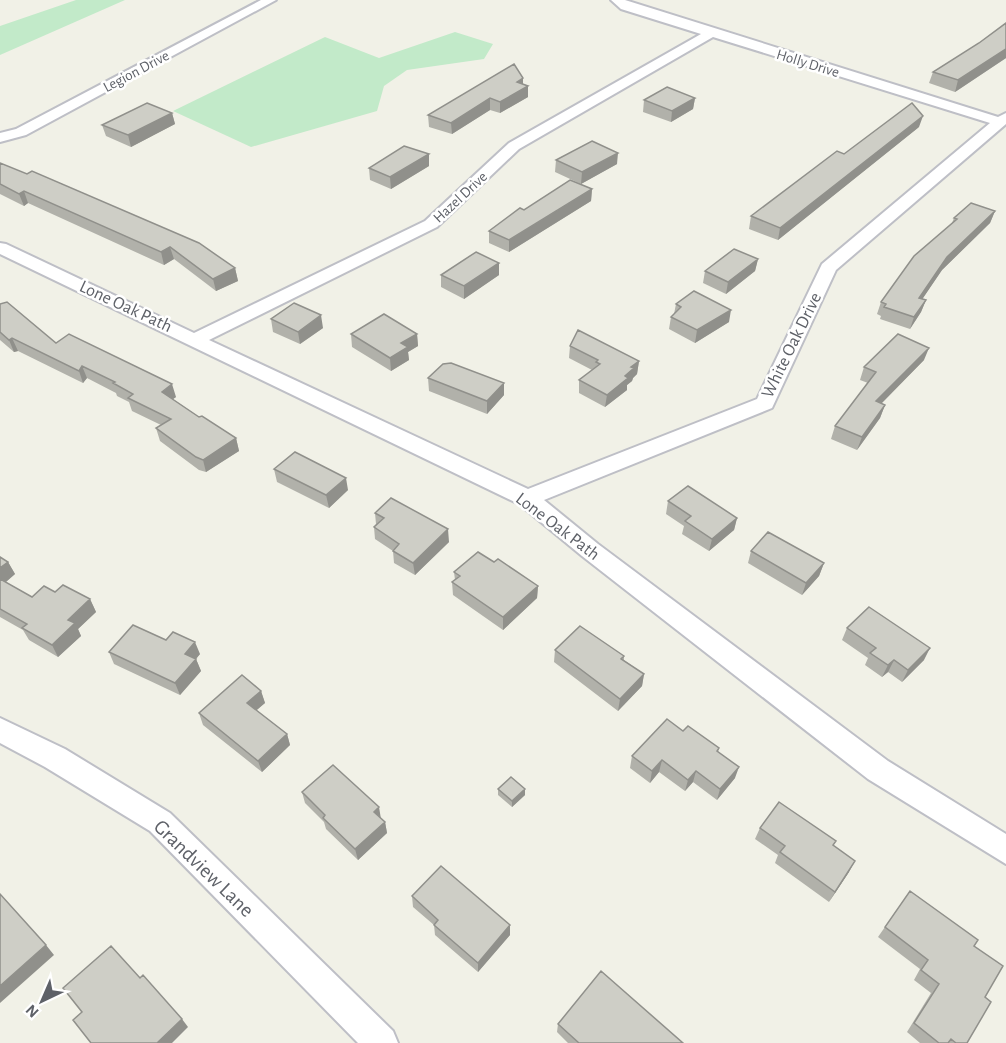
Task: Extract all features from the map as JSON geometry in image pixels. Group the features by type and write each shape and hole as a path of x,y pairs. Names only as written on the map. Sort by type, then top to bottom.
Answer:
{"street":[{"name":"Legion Drive","path":"0,138 21,132 270,0"},
{"name":"Holly Drive","path":"617,0 626,6 711,33 1003,119"},
{"name":"Hazel Drive","path":"196,339 431,224 514,146 711,33"},
{"name":"White Oak Drive","path":"527,498 765,403 828,268 1003,119"},
{"name":"Lone Oak Path","path":"0,248 527,498 590,550 878,770 1006,850"},
{"name":"Grandview Lane","path":"0,730 55,758 160,822 381,1043"}],"green space":[{"path":"76,0 125,0 0,55 0,26"},
{"path":"455,32 493,44 484,59 407,70 384,86 377,111 251,147 173,111 325,37 379,58"}],"building":[{"path":"1006,23 1006,49 958,80 933,72 979,43"},
{"path":"514,64 523,78 517,82 528,86 500,102 490,98 451,123 428,115"},
{"path":"667,87 695,98 672,111 644,100"},
{"path":"147,103 172,113 128,135 102,125"},
{"path":"912,103 923,116 780,228 751,216 837,151 844,154"},
{"path":"592,141 618,153 582,172 556,160"},
{"path":"404,146 429,154 390,177 369,168"},
{"path":"0,163 27,174 32,171 199,243 235,268 213,279 170,247 161,252 24,191 19,194 0,184"},
{"path":"570,180 592,189 509,240 489,231 520,208 524,210"},
{"path":"971,203 995,211 947,257 919,298 926,300 914,317 884,307 886,304 881,302 914,256 957,219 954,218"},
{"path":"734,249 758,259 728,282 705,271"},
{"path":"476,252 499,263 464,286 441,275"},
{"path":"694,291 731,310 697,330 671,317 681,307 676,304"},
{"path":"7,302 56,343 69,334 172,384 162,392 236,438 203,460 196,457 156,428 171,419 128,398 133,394 113,383 115,382 82,366 79,371 12,338 9,340 0,332 0,304"},
{"path":"294,303 321,315 298,332 271,319"},
{"path":"384,314 417,334 401,343 408,347 390,358 351,334"},
{"path":"578,330 639,361 625,376 628,378 607,395 579,380 600,364 596,362 598,360 570,346"},
{"path":"898,334 929,348 876,401 885,405 862,437 835,426 876,372 864,367"},
{"path":"451,363 504,383 487,401 428,378 443,364"},
{"path":"295,452 346,478 326,495 274,469"},
{"path":"688,486 737,518 712,539 685,521 691,516 668,501"},
{"path":"391,498 448,529 413,563 393,551 399,544 374,527 384,518 375,513"},
{"path":"768,532 824,563 806,583 751,551"},
{"path":"478,552 494,562 498,559 538,586 503,617 452,582 460,576 454,572"},
{"path":"0,557 8,562 0,568"},
{"path":"0,579 32,597 44,586 55,592 63,585 90,599 68,620 75,623 52,645 22,628 27,624 0,609"},
{"path":"869,607 930,648 908,670 894,660 888,665 870,653 876,648 847,628"},
{"path":"133,625 166,640 173,632 195,642 185,654 196,659 175,683 109,652"},
{"path":"580,626 624,656 621,659 644,674 620,699 555,650"},
{"path":"242,675 261,691 247,703 287,734 258,761 199,713"},
{"path":"667,719 683,731 688,726 719,748 717,751 739,767 720,789 696,771 688,780 662,760 652,771 632,756"},
{"path":"333,765 379,807 374,812 385,822 355,849 323,818 325,815 302,792"},
{"path":"511,777 525,789 512,801 498,789"},
{"path":"779,802 836,841 833,845 855,861 835,892 780,852 785,846 760,828"},
{"path":"441,866 510,925 478,963 434,925 438,920 412,896"},
{"path":"910,891 978,940 974,946 1003,966 985,997 991,1002 967,1043 956,1043 951,1039 948,1043 939,1043 914,1023 939,984 921,970 928,960 885,927"},
{"path":"0,894 46,945 0,986"},
{"path":"111,946 140,978 143,975 182,1019 157,1043 91,1043 73,1020 82,1012 63,988"},
{"path":"601,971 683,1043 579,1043 558,1024"}]}
